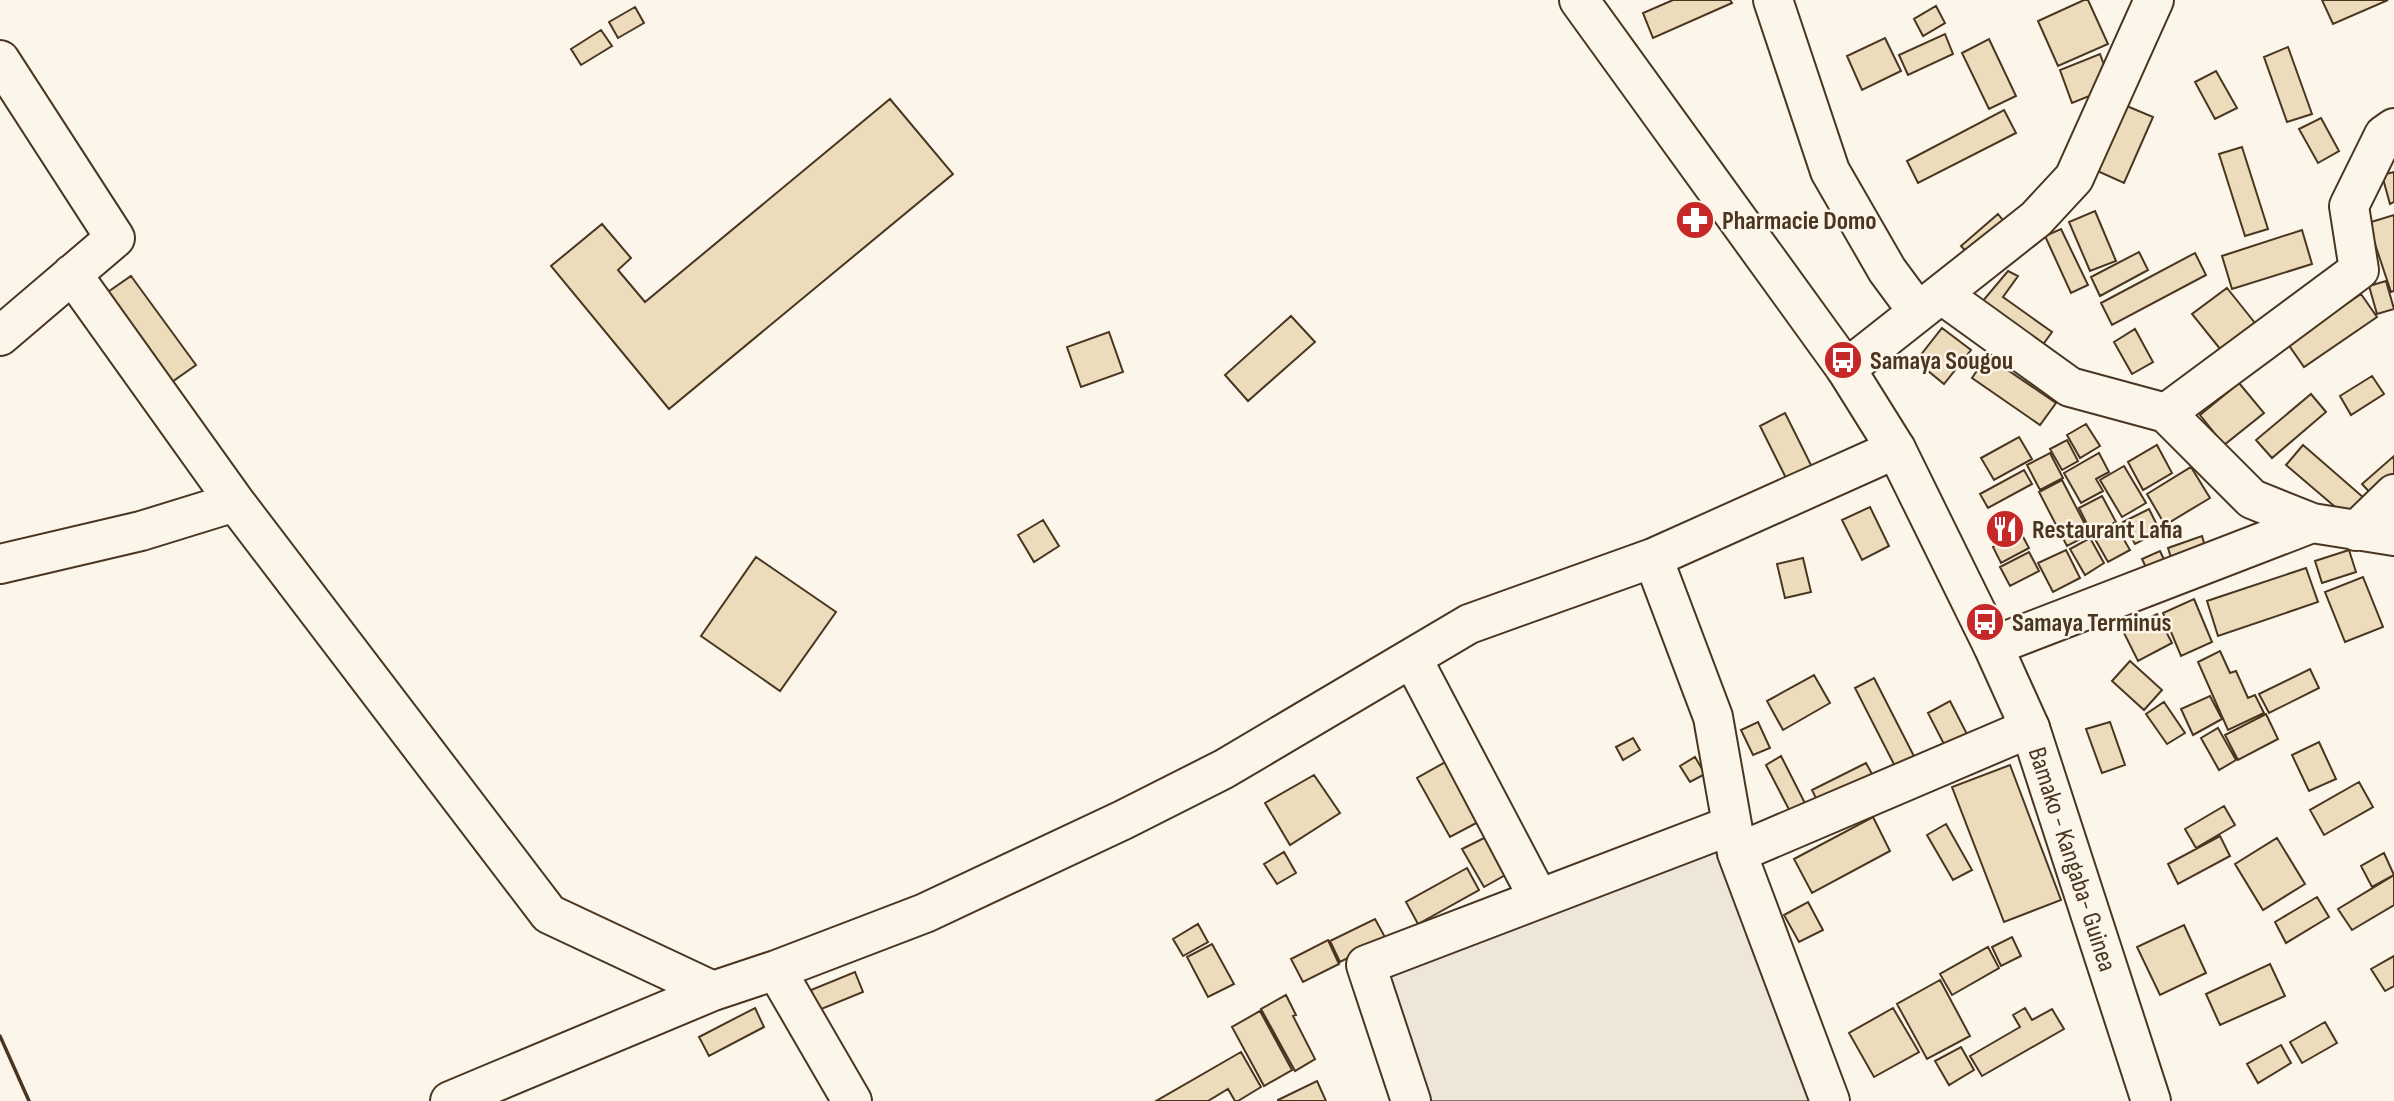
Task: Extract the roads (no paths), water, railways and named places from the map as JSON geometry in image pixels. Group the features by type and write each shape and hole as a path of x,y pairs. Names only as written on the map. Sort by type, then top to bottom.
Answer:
{"street":[{"path":"450,1101 713,991 925,913 1123,820 1224,769 1469,624 1653,558 1896,449 1846,369 1579,0"},
{"path":"1773,0 1830,171 1887,270 1929,303 2070,387 2166,413 2252,499 2312,523 2394,536"},
{"path":"1846,369 2035,219 2074,178 2154,0"},
{"path":"0,60 115,238 0,336"},
{"path":"2166,413 2359,270 2349,206 2384,135 2394,128"},
{"path":"72,274 235,502 549,914 713,991"},
{"name":"Bamako - Kangaba- Guinea","path":"1896,449 2030,728 2151,1101"},
{"path":"2356,531 2394,494"},
{"path":"0,564 141,531 235,502"},
{"path":"1987,634 2312,523"},
{"path":"1653,558 1713,717 1734,839 1830,1101"},
{"path":"1412,658 1539,899"},
{"path":"1411,1101 1366,965 1539,899 1734,839 2030,728"},
{"path":"776,970 852,1101"}],"place":[{"name":"Pharmacie Domo","path":"1695,220"},
{"name":"Samaya Sougou","path":"1843,360"},
{"name":"Restaurant Lafia","path":"2005,529"},
{"name":"Samaya Terminus","path":"1985,622"}]}
